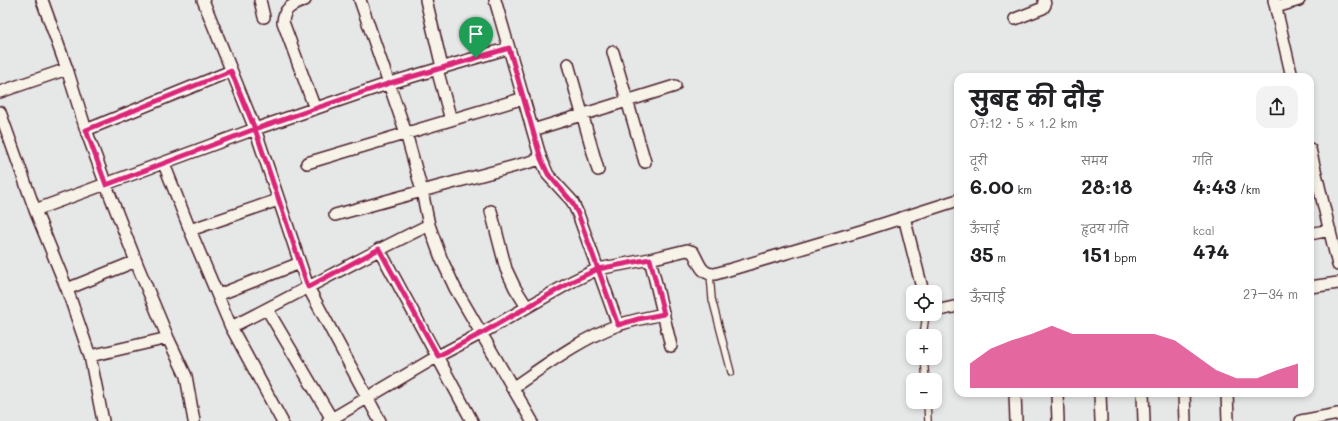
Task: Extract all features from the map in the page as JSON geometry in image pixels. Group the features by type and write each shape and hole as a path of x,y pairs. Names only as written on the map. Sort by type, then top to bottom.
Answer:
{"street":[{"path":"42,0 106,185 168,338 186,376 194,421"},
{"path":"203,0 255,129 308,287 380,421"},
{"path":"260,0 264,17"},
{"path":"305,0 292,5 286,10 283,15 283,22 315,109"},
{"path":"360,0 390,83 406,133 422,191 429,225 441,258 455,288 532,421"},
{"path":"426,0 452,120"},
{"path":"495,0 541,159 548,174 572,202 578,214 618,325"},
{"path":"1015,19 1043,8 1045,5 1044,0"},
{"path":"1291,73 1275,4 1298,0"},
{"path":"35,210 164,164 255,129 390,83 509,48"},
{"path":"613,52 645,162"},
{"path":"568,64 598,170"},
{"path":"0,92 67,69"},
{"path":"86,130 231,71"},
{"path":"533,130 675,86"},
{"path":"307,163 524,98"},
{"path":"0,112 35,210 67,289 90,356 103,421"},
{"path":"335,215 541,159"},
{"path":"164,164 231,327 282,421"},
{"path":"1314,165 1338,265"},
{"path":"190,230 278,200"},
{"path":"267,309 331,420 438,356 482,333 573,281 598,269 687,250 693,252 704,272 710,274 722,272 954,201"},
{"path":"491,211 506,269 515,288 527,307"},
{"path":"904,217 921,285"},
{"path":"231,327 379,249 429,225"},
{"path":"1314,233 1330,230"},
{"path":"379,249 472,421"},
{"path":"650,259 671,346"},
{"path":"67,289 136,261"},
{"path":"218,296 300,263"},
{"path":"1314,286 1338,283"},
{"path":"942,310 954,307"},
{"path":"512,388 563,354 592,337 618,325 664,314"},
{"path":"90,356 168,338"},
{"path":"1016,397 1016,421"},
{"path":"1057,397 1058,421"},
{"path":"1100,397 1101,421"},
{"path":"1143,397 1144,421"},
{"path":"1184,397 1185,421"},
{"path":"1227,397 1228,421"},
{"path":"1301,421 1338,414"}],"lane":[{"path":"710,274 712,299 731,372"},
{"path":"927,409 928,421"}],"route":[{"path":"476,58 390,83 255,129 106,185 86,130 231,71 255,129 308,287 379,249 438,356 482,333 573,281 598,269 618,325 664,314 650,259 598,269 578,214 572,202 548,174 541,159 509,48 476,58"}]}
